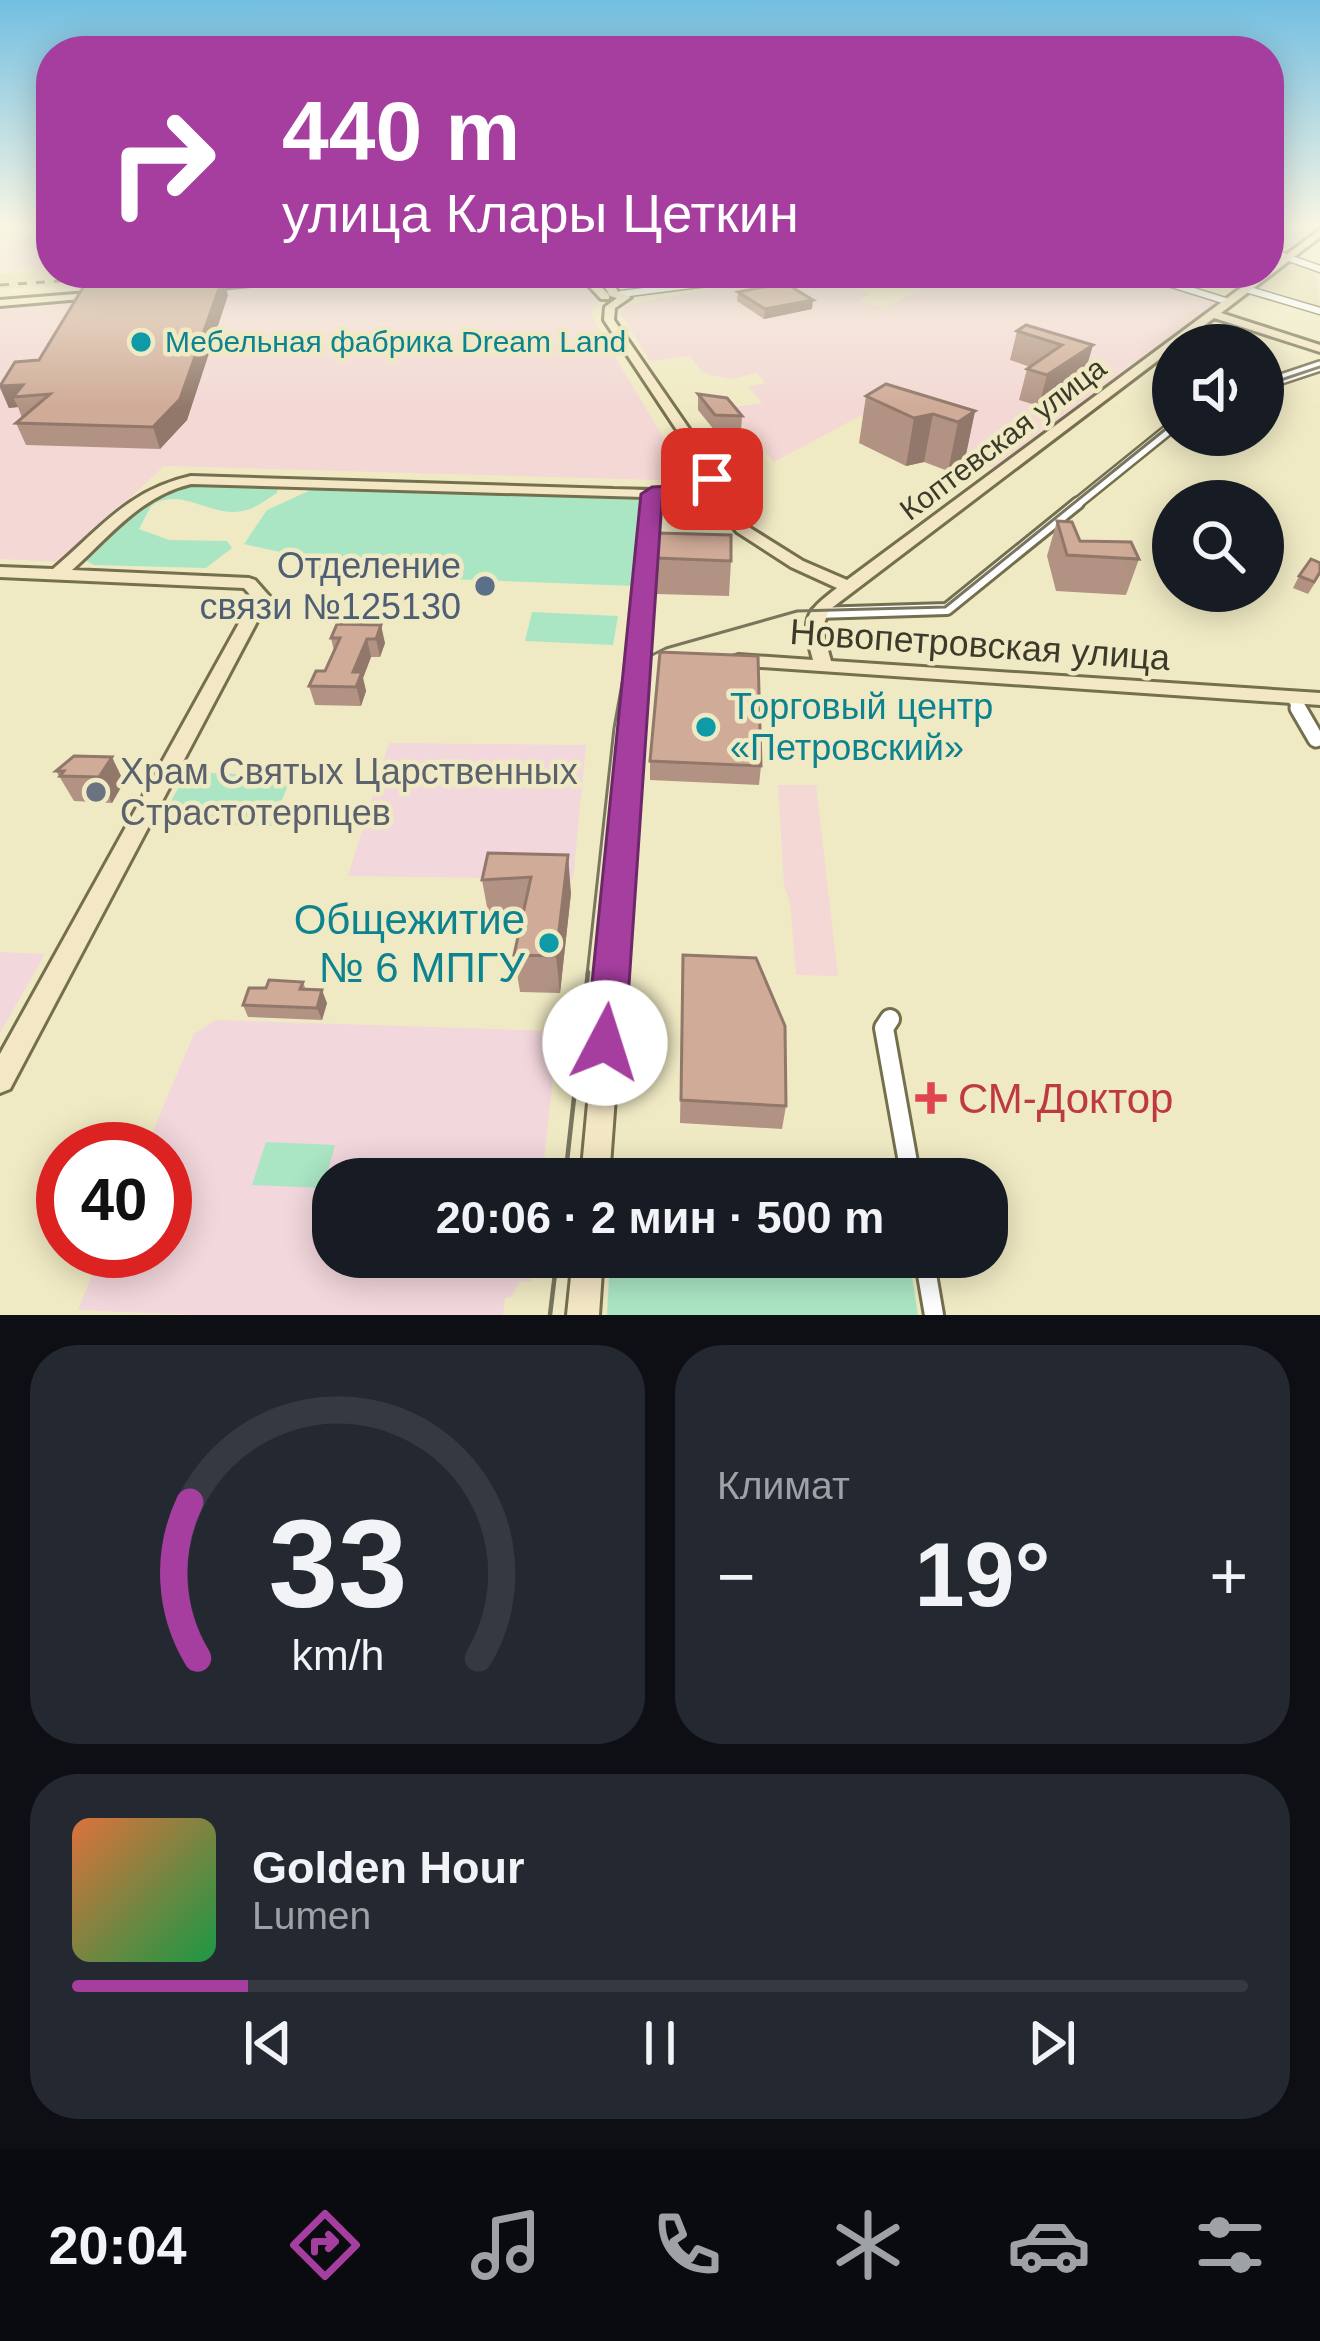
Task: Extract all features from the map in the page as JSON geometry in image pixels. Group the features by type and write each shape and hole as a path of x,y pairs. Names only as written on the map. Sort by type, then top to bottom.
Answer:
{"street":[{"path":"599,288 613,301 688,288"},
{"path":"57,574 141,497 173,482 652,494 706,486 712,479 707,465 613,327 608,288"},
{"path":"613,301 687,288"},
{"path":"1184,288 1229,302"},
{"name":"Коптевская улица","path":"817,613 1246,289"},
{"path":"1246,289 1320,311"},
{"path":"0,303 108,295"},
{"path":"613,301 634,300"},
{"path":"1213,314 1320,349"},
{"path":"1284,378 1320,366"},
{"path":"824,667 813,629 817,613 930,613 947,608 1152,443"},
{"path":"706,486 742,530 796,564 848,587"},
{"path":"597,1158 652,494"},
{"path":"0,572 249,584 262,597 0,1080"},
{"path":"637,654 658,656"},
{"name":"Новопетровская улица","path":"712,660 1320,699"},
{"path":"1292,697 1316,739"},
{"path":"890,1019 884,1028 906,1158"},
{"path":"583,1315 586,1278"},
{"path":"928,1278 934,1315"}],"shaded area":[{"path":"0,285 36,285 36,287 0,289"},
{"path":"1317,285 1320,306 1255,290"},
{"path":"238,288 588,288 599,301 591,313 598,328 684,472 658,480 164,466 62,562 0,559 0,306"},
{"path":"713,288 856,288 870,294 859,301 883,308 924,288 1174,288 1222,304 1195,324 1152,324 1152,355 996,469 860,416 774,462 728,408 762,403 748,386 765,383 757,373 730,379 715,376 702,372 690,356 650,361 619,311 628,305"},
{"path":"389,743 586,745 573,879 348,876"},
{"path":"778,785 816,785 838,976 796,975"},
{"path":"0,952 45,954 0,1033"},
{"path":"216,1020 558,1031 544,1158 312,1158 312,1278 530,1278 530,1282 520,1281 511,1297 505,1298 503,1315 78,1310 91,1278 192,1278 192,1122 157,1122 194,1034"}],"green space":[{"path":"183,484 278,486 277,493 243,511 173,499 151,506 139,529 169,540 227,541 232,548 206,568 94,565 84,560 146,500"},
{"path":"315,488 644,500 634,586 313,574 314,568 303,557 244,544 267,510"},
{"path":"532,612 618,616 613,645 525,641"},
{"path":"187,772 292,776 271,826 159,823"},
{"path":"266,1142 335,1145 331,1158 312,1158 312,1188 252,1185"},
{"path":"609,1278 912,1278 918,1315 607,1315"}],"building":[{"name":"Мебельная фабрика Dream Land","path":"83,288 219,288 180,399 153,427 16,423 50,394 13,397 23,385 0,386 15,362 39,360"},
{"path":"793,288 813,300 765,309 738,292"},
{"path":"1026,325 1093,345 1047,375 1027,369 1062,345 1017,331"},
{"path":"886,384 975,411 958,422 933,414 914,418 866,396"},
{"path":"698,394 727,398 742,416 715,415"},
{"path":"1057,521 1072,522 1080,541 1131,542 1139,559 1067,555"},
{"path":"658,533 731,535 731,561 656,558"},
{"path":"1311,559 1320,563 1314,582 1299,576"},
{"path":"337,624 381,625 376,639 367,639 353,672 362,672 356,687 309,686 316,671 325,671 340,638 331,638"},
{"name":"Торговый центр «Петровский»","path":"660,652 758,656 761,766 650,761"},
{"path":"74,756 112,757 99,777 60,776 64,771 56,771"},
{"path":"488,853 568,855 556,956 514,955 531,877 482,880"},
{"path":"683,955 756,958 785,1026 786,1106 681,1100"},
{"path":"269,980 303,982 300,989 322,990 317,1008 243,1005 249,988 266,988"}],"tram line":[{"path":"1284,379 1320,367"},
{"path":"587,975 614,728 623,678 640,661 666,648 797,611 945,607 1152,440"},
{"path":"567,1158 588,972"},
{"path":"550,1315 554,1278"}],"place":[{"name":"Мебельная фабрика Dream Land","path":"141,342"},
{"name":"Отделение связи №125130","path":"485,586"},
{"name":"Торговый центр «Петровский»","path":"706,727"},
{"name":"Храм Святых Царственных Страстотерпцев","path":"96,792"},
{"name":"Общежитие № 6 МПГУ","path":"549,943"},
{"name":"СМ-Доктор","path":"931,1098"}],"route":[{"path":"605,1043 652,494 695,491 712,479"}]}
